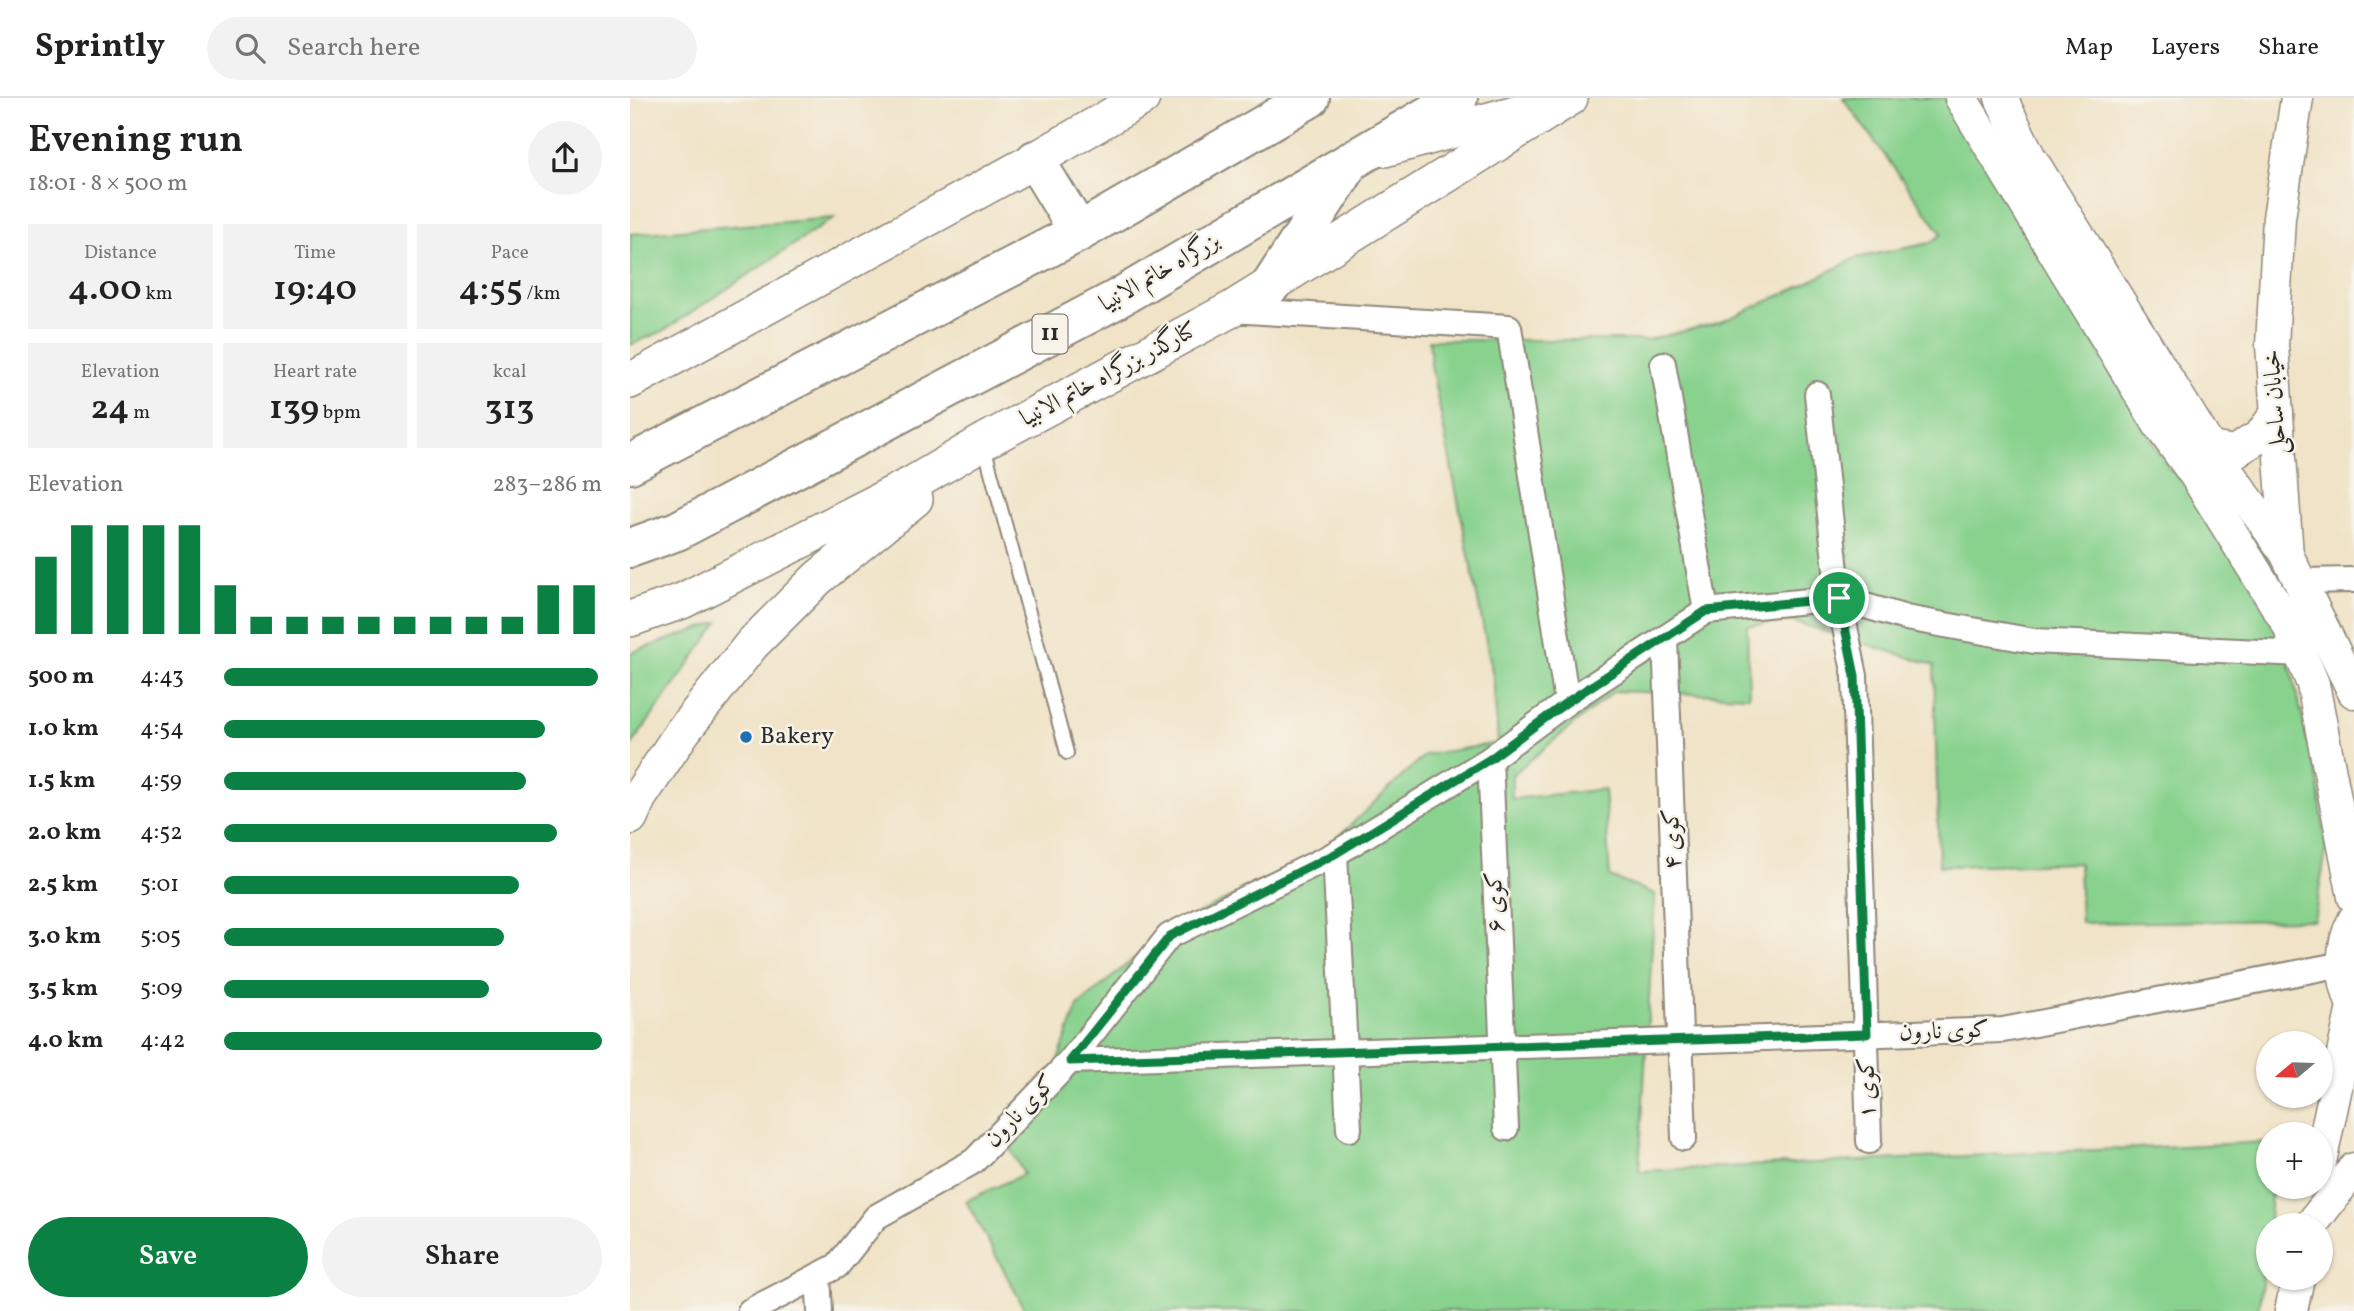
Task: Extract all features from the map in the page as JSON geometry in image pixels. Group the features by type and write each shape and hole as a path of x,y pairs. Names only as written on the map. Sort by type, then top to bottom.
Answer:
{"highway":[{"path":"630,464 1079,232 1310,98"},
{"name":"بزرگراه خاتم الانبیا","path":"630,548 677,531 1115,300 1458,98"},
{"path":"1271,285 1356,159"},
{"path":"1035,160 1079,232"}],"main road":[{"path":"630,381 1035,160 1142,98"},
{"path":"1356,159 1569,98"},
{"name":"کنارگذر بزرگراه خاتم الانبیا","path":"630,620 682,601 912,484 984,442 1230,310 1569,98"},
{"path":"630,817 639,797 682,731 752,644 818,578 984,442"}],"street":[{"path":"1961,98 2160,426 2196,476 2288,624 2313,684 2354,897"},
{"path":"2001,98 2029,156 2210,448 2295,568 2354,580"},
{"name":"خیابان ساحلی","path":"2297,98 2279,218 2272,345 2277,413 2295,568 2352,686"},
{"path":"1230,310 1509,327 1567,702"},
{"path":"1663,364 1706,611"},
{"name":"کوی ۱","path":"1817,394 1839,598 1855,676 1869,1141"},
{"path":"2210,448 2234,452 2260,436 2277,413"},
{"path":"1070,1061 1170,936 1335,854 1490,759 1567,702 1706,611 1839,598 1906,618 2034,641 2300,654"},
{"name":"کوی ۴","path":"1665,638 1684,1138"},
{"name":"کوی ۶","path":"1490,759 1506,1128"},
{"path":"1335,854 1349,1129"},
{"path":"2329,1122 2354,1007 2345,986 2343,964 2344,946 2354,920"},
{"name":"کوی نارون","path":"750,1311 837,1266 876,1217 974,1161 1070,1061 2003,1030 2343,964"},
{"path":"2319,1213 2354,1170"},
{"path":"818,1276 820,1311"},
{"path":"2291,1311 2295,1290"}],"lane":[{"path":"984,442 1067,753"}],"green space":[{"path":"1843,98 1944,98 1970,135 2169,469 2241,520 2265,549 2283,601 2288,657 2319,786 2326,851 2314,920 2081,923 2079,863 1939,866 1934,665 1791,621 1747,626 1749,696 1614,691 1512,775 1512,799 1604,789 1610,877 1655,894 1639,1171 2256,1143 2256,1199 2271,1199 2269,1213 2256,1213 2256,1290 2261,1290 2258,1311 1026,1311 966,1201 1024,1174 1005,1140 1046,1093 1078,1006 1170,928 1323,851 1425,755 1498,743 1493,676 1431,365 1429,340 1647,340 1721,322 1856,258 1930,243 1942,234"},
{"path":"834,218 663,331 630,345 630,234"},
{"path":"719,622 630,747 630,653"}],"place":[{"name":"Bakery","path":"746,737"}],"route":[{"path":"1839,598 1855,676 1867,1034 1070,1061 1170,936 1335,854 1490,759 1567,702 1706,611 1839,598"}]}
